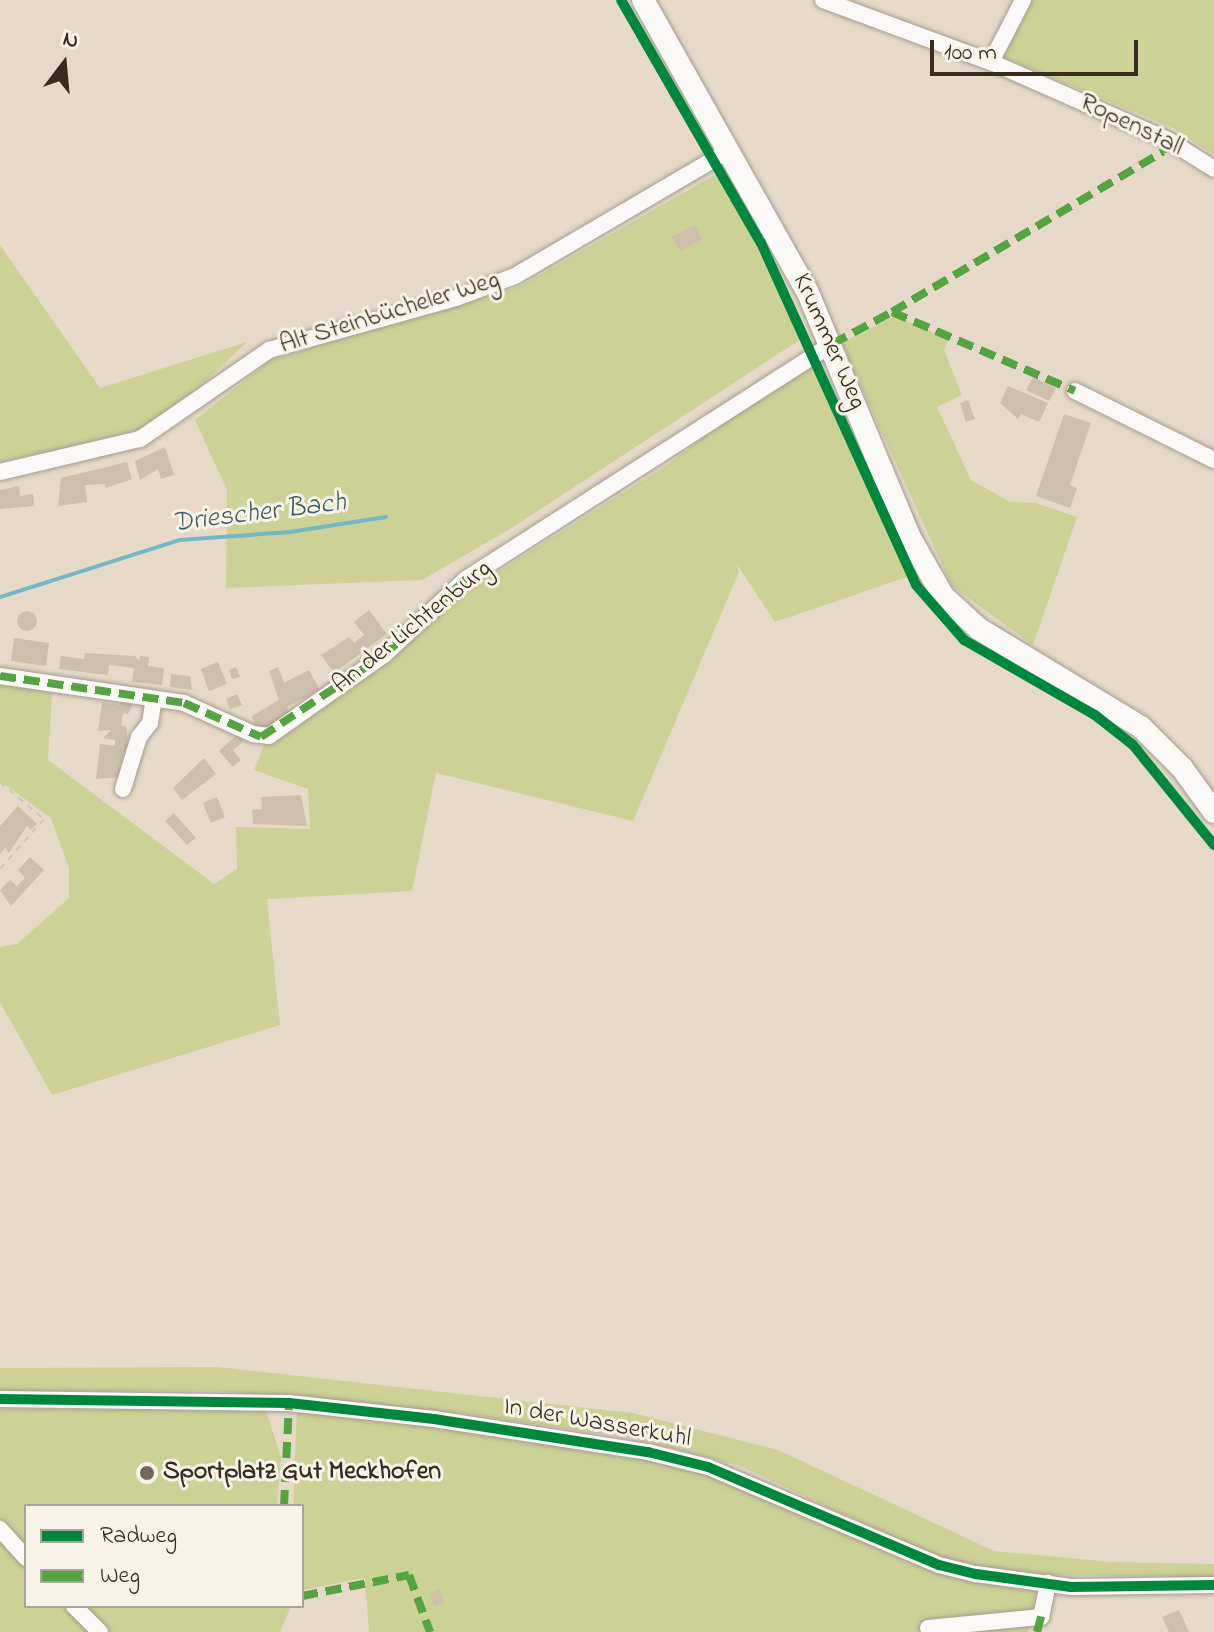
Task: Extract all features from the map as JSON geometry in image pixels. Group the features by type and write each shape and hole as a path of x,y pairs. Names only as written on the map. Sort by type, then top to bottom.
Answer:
{"main road":[{"name":"Krummer Weg","path":"643,0 730,150 832,344 910,538 943,596 979,629 1141,727 1182,768 1214,812"}],"street":[{"name":"Ropenstall","path":"823,0 991,62 1168,140 1214,169"},
{"path":"991,62 1023,0"},
{"name":"Alt Steinbücheler Weg","path":"0,472 140,439 269,350 456,298 515,276 730,150"},
{"name":"An der Lichtenburg","path":"0,676 195,707 253,734 269,736 384,655 466,579 832,344"},
{"path":"1075,391 1214,460"},
{"path":"123,789 139,737 150,723 154,699"},
{"name":"In der Wasserkuhl","path":"0,1399 289,1403 648,1452 744,1480 939,1565 1048,1583 1141,1590 1214,1585"},
{"path":"0,1529 24,1556"},
{"path":"928,1628 1041,1617 1048,1583"},
{"path":"76,1608 100,1632"}],"path":[{"path":"0,782 44,819 0,869"}],"green space":[{"path":"1032,0 1214,0 1214,155 1173,128 1003,57"},
{"path":"720,172 801,339 510,529 422,580 226,588 227,490 195,420 271,360 517,288"},
{"path":"0,245 100,388 247,342 188,398 131,434 0,462"},
{"path":"895,316 949,339 944,350 962,395 937,407 971,480 1010,502 1036,503 1077,517 1033,645 952,586 841,343"},
{"path":"816,363 907,577 775,622 736,563 739,572 633,821 436,773 412,891 267,899 280,1025 52,1095 0,1002 0,947 17,944 69,898 69,868 51,818 0,781 0,684 52,693 48,760 214,884 237,869 236,827 310,829 308,789 254,770 265,743 353,689 477,585 667,465 715,428"},
{"path":"217,1367 633,1413 778,1450 994,1551 1111,1562 1214,1564 1214,1577 1036,1575 942,1560 740,1466 632,1438 465,1414 218,1391 0,1391 0,1368"},
{"path":"297,1408 655,1460 753,1488 918,1564 1036,1589 1028,1632 369,1632 365,1578 304,1590 304,1504 293,1504"},
{"path":"0,1409 266,1411 281,1457 277,1504 24,1504 24,1549 0,1520"},
{"path":"0,1536 24,1563 24,1608 67,1608 92,1632 0,1632"},
{"path":"84,1608 290,1608 280,1632 108,1632"}],"building":[{"path":"695,225 702,239 680,251 672,237"},
{"path":"1033,377 1056,388 1049,401 1026,390"},
{"path":"1008,386 1048,403 1039,422 1021,414 1018,419 1000,403"},
{"path":"968,400 975,419 966,422 960,403"},
{"path":"1064,414 1091,423 1070,485 1077,488 1070,508 1036,496"},
{"path":"165,447 174,475 161,479 158,469 140,480 135,461"},
{"path":"127,462 132,479 106,488 104,484 85,485 87,502 58,506 61,478"},
{"path":"19,486 20,496 33,494 34,506 0,509 0,490"},
{"path":"369,610 387,634 334,673 321,655 349,637 354,643 364,635 354,622"},
{"path":"27,611 34,614 37,621 34,628 27,631 20,628 17,621 20,614"},
{"path":"14,638 49,643 46,666 11,661"},
{"path":"85,653 135,656 139,661 140,656 149,657 148,666 164,668 162,685 132,682 134,668 109,665 108,675 59,669 61,656 84,659"},
{"path":"218,662 227,684 209,691 201,669"},
{"path":"236,667 240,677 232,679 229,670"},
{"path":"278,667 284,683 309,670 320,690 287,707 290,715 277,724 257,731 252,716 279,700 269,671"},
{"path":"171,674 190,676 192,690 170,687"},
{"path":"237,694 242,705 230,709 226,699"},
{"path":"121,699 134,701 128,714 123,713 121,726 126,726 128,742 119,767 124,768 123,777 96,779 100,744 115,746 115,740 103,738 111,730 98,731 102,702 120,705"},
{"path":"238,734 244,741 233,750 241,760 233,767 219,751"},
{"path":"204,758 216,774 182,800 173,788"},
{"path":"301,795 307,826 253,824 252,810 262,809 261,797"},
{"path":"217,797 225,817 211,823 203,803"},
{"path":"18,806 37,824 31,830 27,826 9,853 5,848 0,854 0,826"},
{"path":"174,813 196,838 187,845 165,821"},
{"path":"30,857 44,870 11,906 0,890 10,880 17,886 25,878 18,870"},
{"path":"440,1590 444,1604 434,1607 430,1593"},
{"path":"1179,1610 1189,1632 1169,1632 1162,1617"}],"waterway":[{"name":"Driescher Bach","path":"0,597 180,540 290,532 386,517"}],"marked path":[{"path":"892,312 1163,152 1168,140"},
{"path":"832,344 892,312 1075,391"},
{"path":"0,676 184,703 261,737 384,655 466,579"},
{"path":"284,1504 289,1403"},
{"path":"304,1596 409,1575 430,1632"},
{"path":"1037,1632 1041,1617"}],"cycle path":[{"path":"621,0 761,243 916,585 964,640 1095,715 1133,745 1214,845"},
{"path":"0,1399 289,1403 434,1419 648,1452 708,1467 939,1565 976,1574 1071,1587 1214,1585"}],"place":[{"name":"Sportplatz Gut Meckhofen","path":"147,1473"}]}
